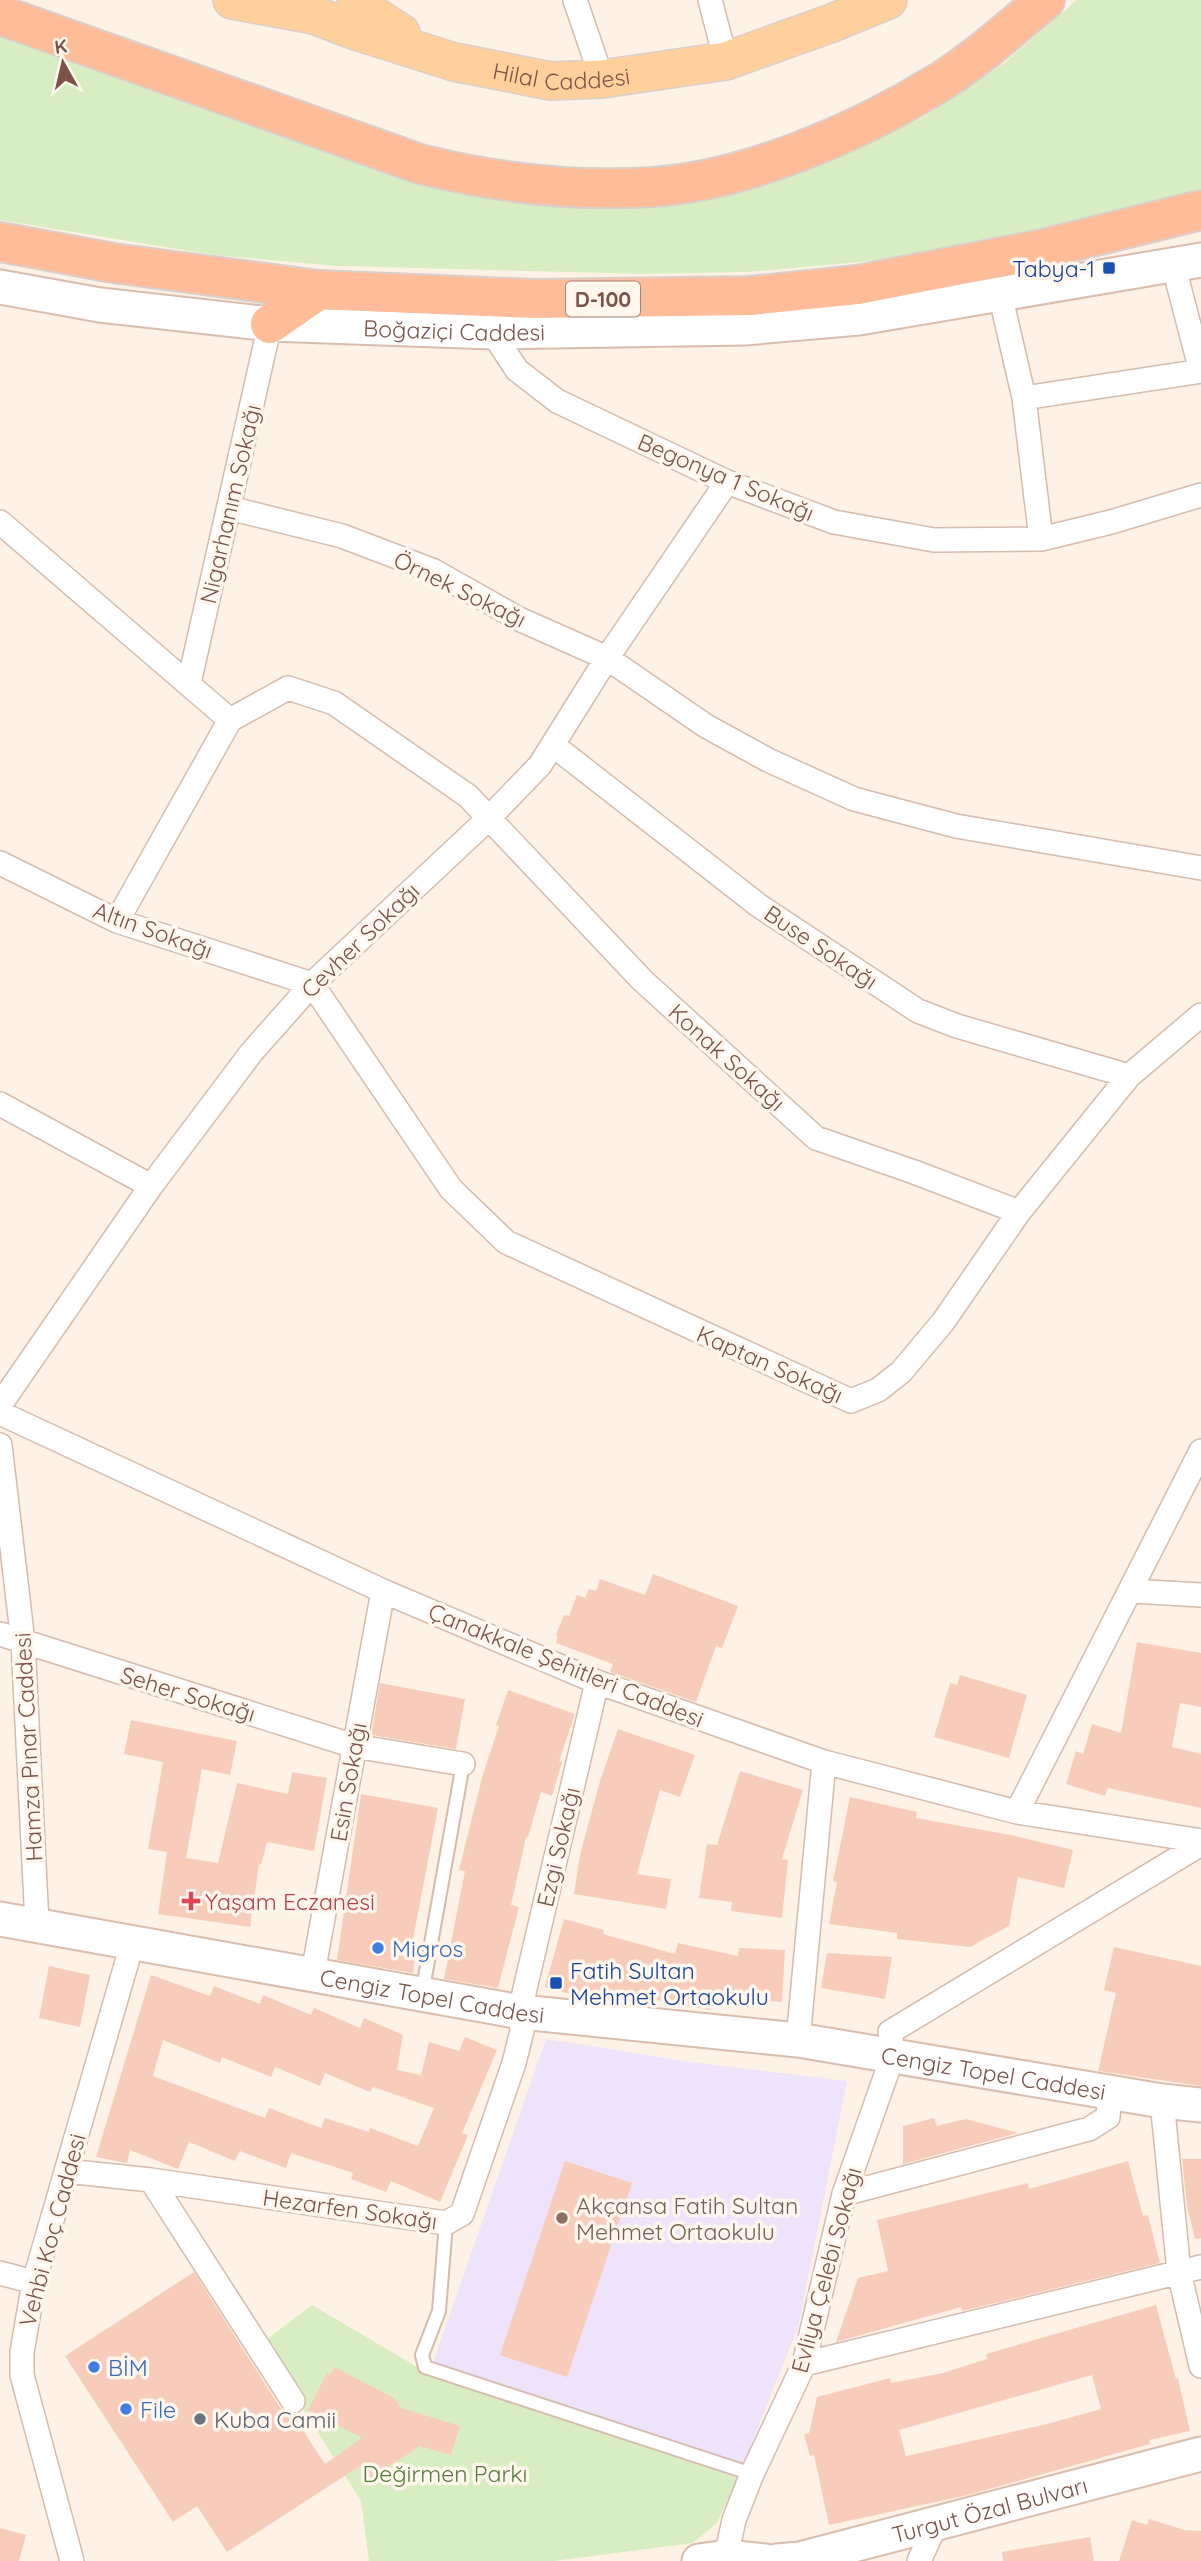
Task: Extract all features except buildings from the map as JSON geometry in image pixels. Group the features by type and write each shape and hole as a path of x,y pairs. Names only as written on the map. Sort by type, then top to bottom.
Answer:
{"highway":[{"path":"0,15 420,164 474,177 585,189 654,187 705,179 801,152 852,130 942,81 1045,0"},
{"name":"D-100","path":"0,242 113,263 319,289 536,299 750,296 857,285 1042,249 1201,210"},
{"path":"270,324 319,289"}],"main road":[{"name":"Hilal Caddesi","path":"232,0 259,7 287,4 356,31 454,62 551,81 602,79 726,61 888,0"},
{"path":"356,0 385,24 454,62"},
{"name":"Boğaziçi Caddesi","path":"0,287 100,305 270,324 492,332 745,328 859,318 1187,262"},
{"name":"Cengiz Topel Caddesi","path":"0,1919 521,2012 798,2040 1161,2101 1201,2105"},
{"name":"Turgut Özal Bulvarı","path":"793,2560 1201,2454"},
{"path":"717,2560 765,2561"}],"street":[{"path":"575,0 602,79"},
{"path":"710,0 726,61"},
{"path":"1024,398 1201,371 1187,262"},
{"path":"1000,294 1024,398 1041,539"},
{"name":"Nigarhanım Sokağı","path":"189,684 270,324"},
{"name":"Begonya 1 Sokağı","path":"492,332 517,370 558,401 727,482 834,522 934,540 1041,539 1111,522 1201,495"},
{"name":"Cevher Sokağı","path":"0,1405 151,1186 251,1053 312,984 488,819 540,765 607,658 727,482"},
{"name":"Örnek Sokağı","path":"229,508 342,536 434,571 519,619 607,658 706,726 768,760 854,799 956,826 1201,868"},
{"path":"0,522 230,720 117,921"},
{"name":"Konak Sokağı","path":"230,720 288,688 334,703 468,796 642,980 816,1138 1019,1212"},
{"name":"Buse Sokağı","path":"552,745 758,905 918,1011 957,1026 1129,1076"},
{"name":"Altın Sokağı","path":"0,863 117,921 312,984"},
{"name":"Kaptan Sokağı","path":"312,984 451,1189 506,1242 850,1401 878,1390 901,1372 943,1322 1019,1212 1129,1076 1201,1015"},
{"path":"0,1104 151,1186"},
{"name":"Çanakkale Şehitleri Caddesi","path":"0,1413 383,1591 597,1682 824,1762 1017,1812 1201,1842"},
{"name":"Hamza Pınar Caddesi","path":"0,1445 23,1642 37,1924"},
{"path":"1017,1812 1201,1451"},
{"name":"Esin Sokağı","path":"313,1973 383,1591"},
{"path":"1131,1591 1201,1595"},
{"name":"Seher Sokağı","path":"0,1634 354,1746 463,1764"},
{"name":"Ezgi Sokağı","path":"521,2012 597,1682"},
{"path":"798,2040 824,1762"},
{"name":"Evliya Çelebi Sokağı","path":"717,2560 752,2474 804,2364 844,2194 892,2055 890,2032 1201,1842"},
{"name":"Vehbi Koç Caddesi","path":"72,2561 22,2375 22,2352 34,2282 133,1941"},
{"name":"Hezarfen Sokağı","path":"66,2171 151,2180 446,2223 462,2214 514,2063 522,2031 521,2012"},
{"path":"844,2194 1089,2129 1108,2118 1110,2091"},
{"path":"1161,2101 1190,2269 1201,2366"},
{"path":"151,2180 293,2401"},
{"path":"804,2364 1190,2269"},
{"path":"0,2273 34,2282"},
{"path":"919,2561 936,2524"}],"lane":[{"path":"422,1995 463,1764"},
{"path":"446,2223 439,2311 422,2356 425,2367 752,2474"}],"shaded area":[{"path":"546,2039 690,2062 847,2081 799,2324 738,2478 429,2374"}],"green space":[{"path":"1077,0 1201,0 1201,191 1077,225 984,246 861,262 748,272 645,274 337,266 214,255 0,220 0,31 384,171 503,201 604,207 865,144 922,118 1004,63"},
{"name":"Değirmen Parkı","path":"312,2305 429,2374 738,2478 717,2523 693,2543 554,2561 369,2561 361,2501 262,2343"}],"place":[{"name":"Tabya-1","path":"1109,268"},
{"name":"Yaşam Eczanesi","path":"191,1901"},
{"name":"Migros","path":"378,1948"},
{"name":"Fatih Sultan Mehmet Ortaokulu","path":"556,1983"},
{"name":"Akçansa Fatih Sultan Mehmet Ortaokulu","path":"562,2218"},
{"name":"BİM","path":"94,2367"},
{"name":"File","path":"126,2409"},
{"name":"Kuba Camii","path":"200,2419"}]}
